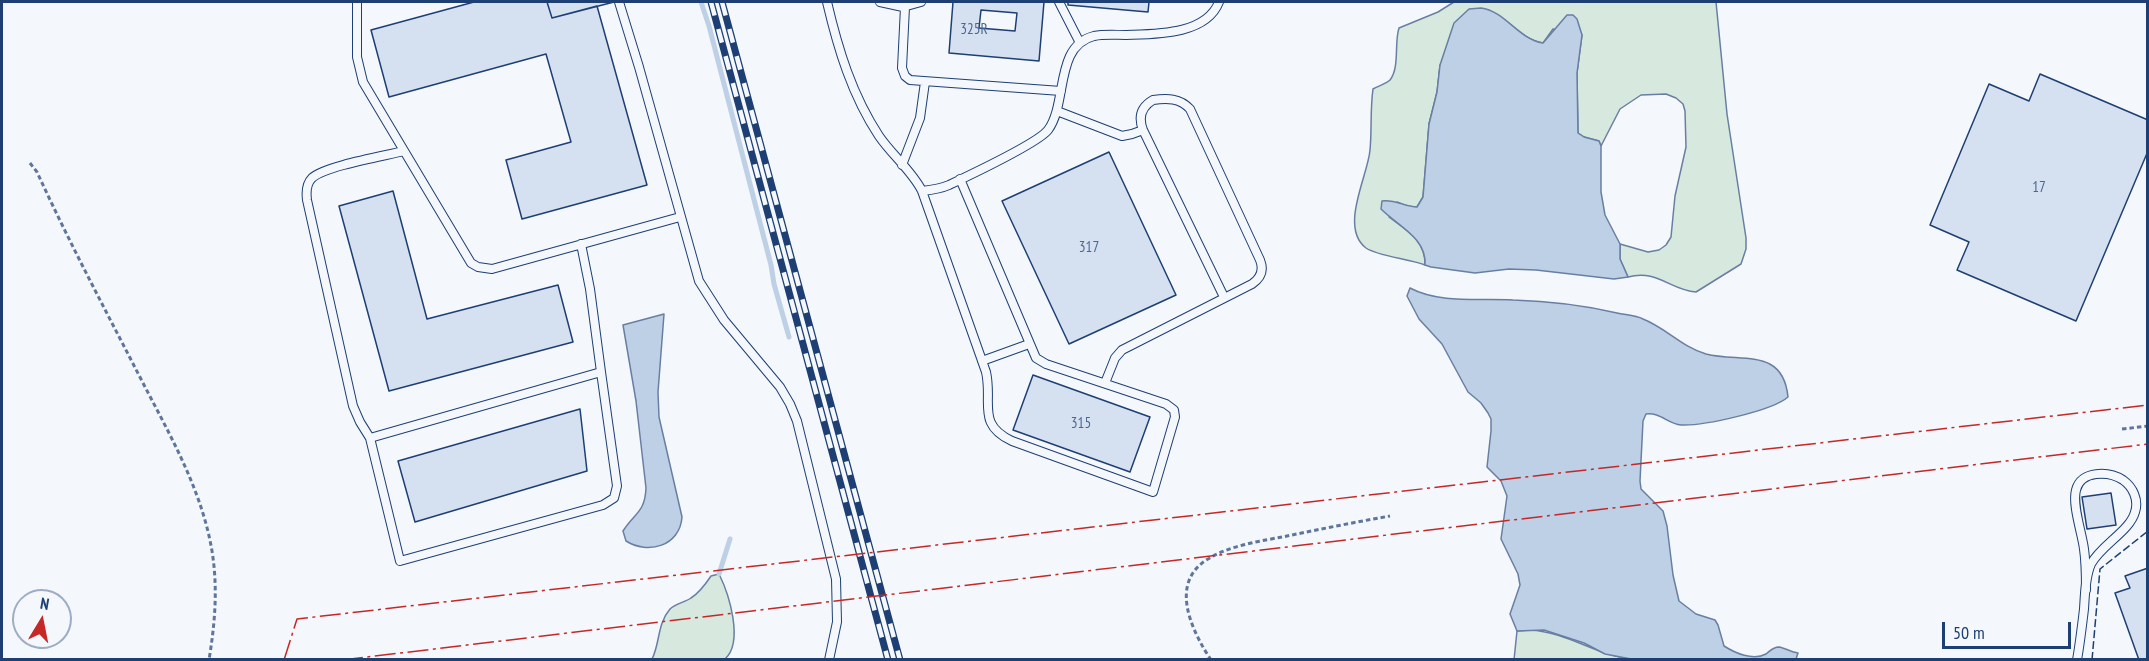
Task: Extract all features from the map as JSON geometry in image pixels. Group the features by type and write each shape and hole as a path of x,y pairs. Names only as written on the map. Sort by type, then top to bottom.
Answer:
{"lane":[{"path":"357,2 357,57 360,74 467,257 478,267 492,269 680,217"},
{"path":"619,2 641,73 694,267 706,296 776,382 790,404 797,421 836,579 838,613 829,660"},
{"path":"827,2 850,81 871,122 922,191 982,361 989,389 988,418 997,432 1012,441 1153,492 1175,417 1174,410 1166,404 1036,358 960,179"},
{"path":"880,2 905,7 921,2"},
{"path":"1059,2 1080,43"},
{"path":"922,191 940,188 1042,137 1052,125 1069,59 1080,43 1094,36 1147,34 1191,27 1206,20 1215,10 1218,2"},
{"path":"905,7 902,71 910,80 1061,91"},
{"path":"902,165 920,118 925,82"},
{"path":"1105,383 1114,358 1122,350 1255,282 1261,274 1262,264 1188,106 1178,100 1153,100 1142,111 1140,119 1143,130 1224,297"},
{"path":"1057,111 1122,136 1143,130"},
{"path":"404,151 326,170 310,180 306,190 353,406 370,438 400,561 603,505 614,498 617,486 588,276 581,244"},
{"path":"982,361 1029,344"},
{"path":"370,438 601,372"},
{"path":"2078,660 2086,590 2092,564 2114,537 2131,522 2135,513 2136,500 2133,491 2122,480 2108,475 2088,477 2080,482 2075,492 2085,557 2086,590"}],"path":[{"path":"30,164 37,172 162,419 200,502 209,535 215,577 214,629 209,660"},
{"path":"2122,429 2148,426"},
{"path":"1211,660 1191,623 1186,601 1189,582 1193,573 1203,562 1216,555 1265,540 1390,516"}],"shaded area":[{"path":"1454,2 1716,2 1727,114 1746,238 1746,249 1741,264 1696,292 1647,276 1628,277 1620,259 1620,244 1648,252 1659,250 1671,237 1675,196 1686,147 1683,104 1666,94 1641,95 1620,109 1601,146 1599,141 1578,133 1577,73 1582,35 1553,29 1543,43 1527,37 1505,20 1440,65 1437,92 1429,124 1423,197 1417,207 1397,202 1389,217 1419,243 1425,265 1366,248 1358,239 1355,215 1370,150 1373,89 1390,80 1393,75 1399,28 1438,12"},
{"path":"719,574 727,593 734,630 731,651 725,659 652,659 663,621 670,609 694,596 711,576"},
{"path":"1530,630 1556,635 1618,657 1631,659 1514,660 1517,631"}],"water":[{"path":"1469,9 1490,10 1526,36 1543,43 1567,15 1573,15 1577,19 1582,35 1577,73 1578,133 1599,141 1601,146 1601,192 1605,215 1620,244 1620,259 1628,277 1614,279 1509,269 1475,273 1431,267 1425,265 1421,247 1410,233 1381,209 1382,201 1417,207 1423,197 1429,124 1437,92 1440,65 1454,23"},
{"path":"1410,288 1447,298 1552,302 1633,316 1659,327 1697,351 1759,360 1778,370 1785,381 1788,397 1753,412 1691,425 1672,423 1656,415 1646,414 1643,421 1640,481 1641,489 1663,511 1679,601 1696,614 1715,620 1724,646 1733,651 1756,657 1779,647 1798,653 1796,659 1631,659 1605,654 1584,643 1544,630 1517,631 1510,614 1520,585 1518,574 1501,539 1507,496 1501,481 1487,467 1491,419 1481,403 1468,392 1442,344 1419,319 1407,296"},
{"path":"664,314 658,392 659,417 682,517 676,535 669,541 662,545 644,547 626,541 623,531 644,503 646,488 636,401 623,325"}],"building":[{"path":"474,2 547,2 552,18 597,6 647,185 522,219 506,160 571,142 546,54 389,97 371,30"},
{"path":"547,2 614,2 552,18"},
{"path":"953,2 1044,2 1039,61 949,53","holes":["981,10 1017,13 1015,31 979,28"]},
{"path":"1068,2 1149,2 1148,12 1068,5"},
{"path":"2040,74 2148,120 2148,151 2076,321 1957,270 1969,242 1930,225 1989,84 2029,101"},
{"path":"1109,152 1176,295 1069,344 1002,201"},
{"path":"393,191 427,319 558,285 573,342 389,391 339,206"},
{"path":"1033,375 1150,417 1130,472 1013,430"},
{"path":"580,409 587,471 415,522 398,461"},
{"path":"2111,493 2116,525 2087,529 2082,497"},
{"path":"2148,568 2148,660 2139,660 2115,593 2130,588 2125,576"}],"waterway":[{"path":"701,2 789,337"},
{"path":"719,574 730,539"}],"railway":[{"path":"711,2 888,660"},
{"path":"722,2 900,660"}],"fence":[{"path":"2092,660 2100,569 2148,531"}],"power":[{"path":"284,660 297,619 2148,405"},
{"path":"342,660 2148,444"}]}
